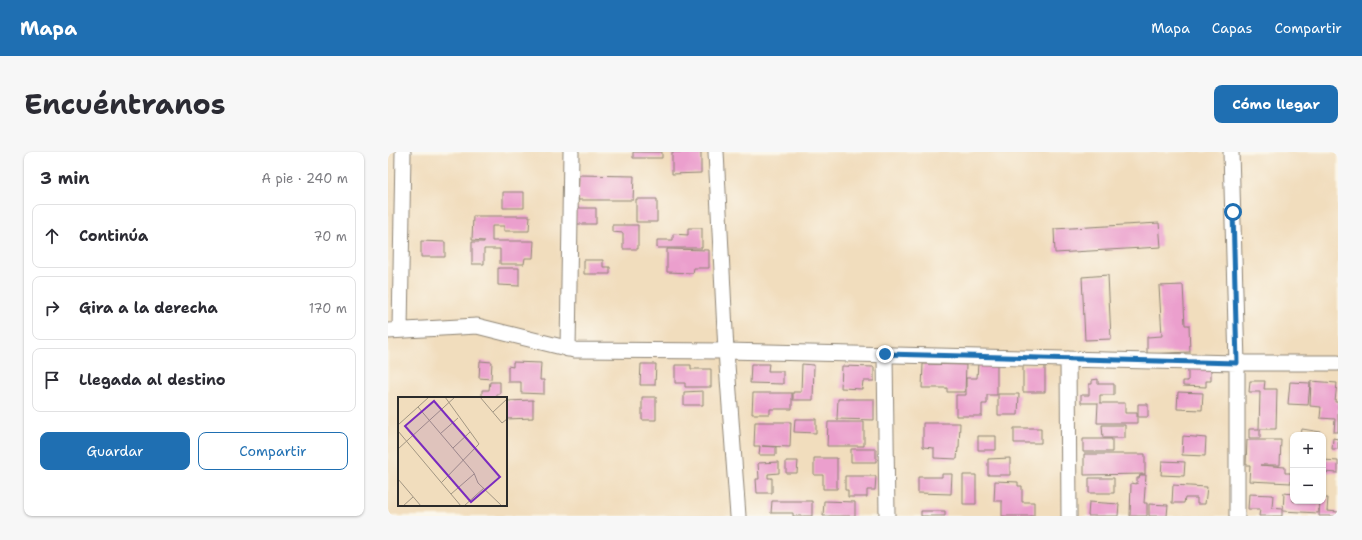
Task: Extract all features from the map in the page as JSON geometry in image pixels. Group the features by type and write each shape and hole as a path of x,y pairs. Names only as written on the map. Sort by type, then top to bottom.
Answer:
{"street":[{"path":"403,152 394,330 477,326 574,350 885,354 1237,363 1338,363"},
{"path":"568,349 571,152"},
{"path":"716,152 726,351 738,516"},
{"path":"1231,152 1237,363 1237,516"},
{"path":"885,354 888,516"},
{"path":"1068,359 1069,516"}],"building":[{"path":"633,152 662,152 662,158 633,158"},
{"path":"672,152 701,152 701,173 672,174"},
{"path":"579,175 634,176 633,200 578,200"},
{"path":"503,192 524,192 524,208 503,208"},
{"path":"636,199 657,199 657,222 636,222"},
{"path":"575,208 596,208 596,224 575,224"},
{"path":"473,216 530,216 529,231 504,231 504,226 492,226 492,241 534,241 533,258 525,258 524,264 500,264 500,249 484,249 484,264 472,264 472,242 484,242 472,240"},
{"path":"1159,223 1161,247 1055,253 1054,229"},
{"path":"612,225 638,225 638,249 623,249 623,233 612,232"},
{"path":"688,228 702,228 702,248 657,248 657,240 673,240 673,234 688,235"},
{"path":"421,241 445,242 445,257 421,257"},
{"path":"667,249 709,250 709,268 694,268 693,273 667,272"},
{"path":"584,260 603,260 603,267 610,267 610,274 584,274"},
{"path":"498,268 519,268 519,286 498,285"},
{"path":"1108,275 1111,339 1085,340 1082,277"},
{"path":"1183,285 1185,325 1189,325 1190,352 1147,354 1147,337 1162,336 1159,286"},
{"path":"480,361 492,362 491,379 479,378"},
{"path":"513,362 541,363 540,380 544,380 544,394 521,393 521,382 508,382 508,366 513,367"},
{"path":"978,363 997,363 997,395 987,395 987,404 982,404 982,416 956,416 956,395 966,395 966,378 977,378"},
{"path":"641,364 656,364 655,385 640,385"},
{"path":"751,364 769,364 768,371 783,371 783,384 750,383"},
{"path":"802,364 814,365 813,400 793,400 793,392 801,392"},
{"path":"923,364 966,365 965,392 947,392 947,388 922,388"},
{"path":"675,365 691,365 691,369 711,369 711,387 685,387 685,383 675,383"},
{"path":"1023,365 1045,365 1045,392 1023,392"},
{"path":"842,366 874,367 874,381 863,381 862,389 841,388"},
{"path":"1188,367 1211,367 1211,381 1206,381 1206,387 1183,386 1183,381 1188,381"},
{"path":"1098,379 1098,384 1114,384 1114,395 1100,395 1100,403 1125,403 1125,413 1137,413 1137,423 1097,423 1098,403 1081,403 1081,395 1089,395 1089,384 1092,384 1092,380"},
{"path":"1250,381 1265,381 1264,389 1277,389 1276,429 1260,429 1260,438 1249,438 1249,429 1259,429 1260,392 1249,392"},
{"path":"1311,381 1337,383 1335,402 1338,402 1338,432 1334,432 1335,419 1320,418 1321,407 1310,406"},
{"path":"490,382 500,382 500,394 497,394 497,397 482,397 482,390 489,390"},
{"path":"1290,382 1310,383 1308,405 1288,404"},
{"path":"703,391 703,405 684,405 684,392"},
{"path":"1178,392 1203,393 1202,410 1177,409"},
{"path":"753,393 792,393 792,409 770,409 770,414 752,414"},
{"path":"998,394 1019,394 1018,415 998,415"},
{"path":"642,397 656,397 656,420 642,420"},
{"path":"838,399 874,399 874,420 837,419"},
{"path":"533,400 533,418 507,419 507,401"},
{"path":"1138,404 1148,404 1148,417 1138,417"},
{"path":"795,419 816,419 816,433 794,432"},
{"path":"755,422 791,422 790,447 762,446 776,447 776,455 759,455 760,446 754,446"},
{"path":"828,422 864,422 864,446 827,446"},
{"path":"923,423 960,423 957,459 934,458 934,448 923,447"},
{"path":"1102,425 1125,425 1125,438 1103,438"},
{"path":"1014,428 1041,428 1041,443 1014,443"},
{"path":"1302,429 1321,432 1302,432"},
{"path":"978,436 996,436 996,450 978,450"},
{"path":"1183,436 1206,438 1205,456 1182,455"},
{"path":"1333,438 1338,439 1338,449 1332,449"},
{"path":"1083,439 1112,439 1112,452 1083,452"},
{"path":"1247,440 1281,440 1280,465 1260,465 1285,467 1285,473 1290,473 1290,483 1249,481 1250,465 1246,465"},
{"path":"851,449 876,449 876,462 851,462"},
{"path":"1084,454 1145,454 1145,474 1084,475"},
{"path":"814,458 837,458 837,489 823,489 823,475 814,475"},
{"path":"1010,458 1010,475 988,475 988,459"},
{"path":"1326,460 1338,461 1338,473 1326,472"},
{"path":"786,461 798,461 797,473 786,473"},
{"path":"1162,461 1185,462 1184,476 1161,475"},
{"path":"779,462 779,473 768,474 768,478 772,478 772,493 757,493 756,479 759,479 758,463"},
{"path":"942,474 952,474 951,494 918,493 918,477 942,477"},
{"path":"963,475 976,475 976,504 963,504"},
{"path":"1140,475 1146,475 1144,503 1147,503 1147,516 1130,516 1131,483 1137,484 1137,478 1139,478"},
{"path":"845,476 876,476 875,490 867,490 867,497 848,497 848,490 845,490"},
{"path":"1089,478 1114,478 1114,493 1089,493"},
{"path":"995,481 1018,482 1018,486 1022,486 1022,502 1034,502 1034,516 1002,516 1002,501 994,501"},
{"path":"1173,485 1207,487 1205,504 1197,504 1197,498 1185,498 1184,503 1172,503"},
{"path":"1284,493 1290,494 1290,504 1319,504 1318,513 1283,511"},
{"path":"1249,494 1273,495 1272,508 1282,509 1282,516 1259,516 1260,509 1248,509"},
{"path":"1326,498 1328,498 1327,511 1338,512 1338,516 1319,516 1320,504 1326,504"},
{"path":"772,501 812,501 812,516 793,516 793,513 771,513"},
{"path":"824,501 855,502 855,516 823,516"},
{"path":"1089,502 1119,504 1118,516 1088,516"},
{"path":"1149,504 1168,505 1167,516 1149,516"},
{"path":"921,511 945,511 945,516 921,516"}],"route":[{"path":"885,354 1237,363 1233,212"}]}
